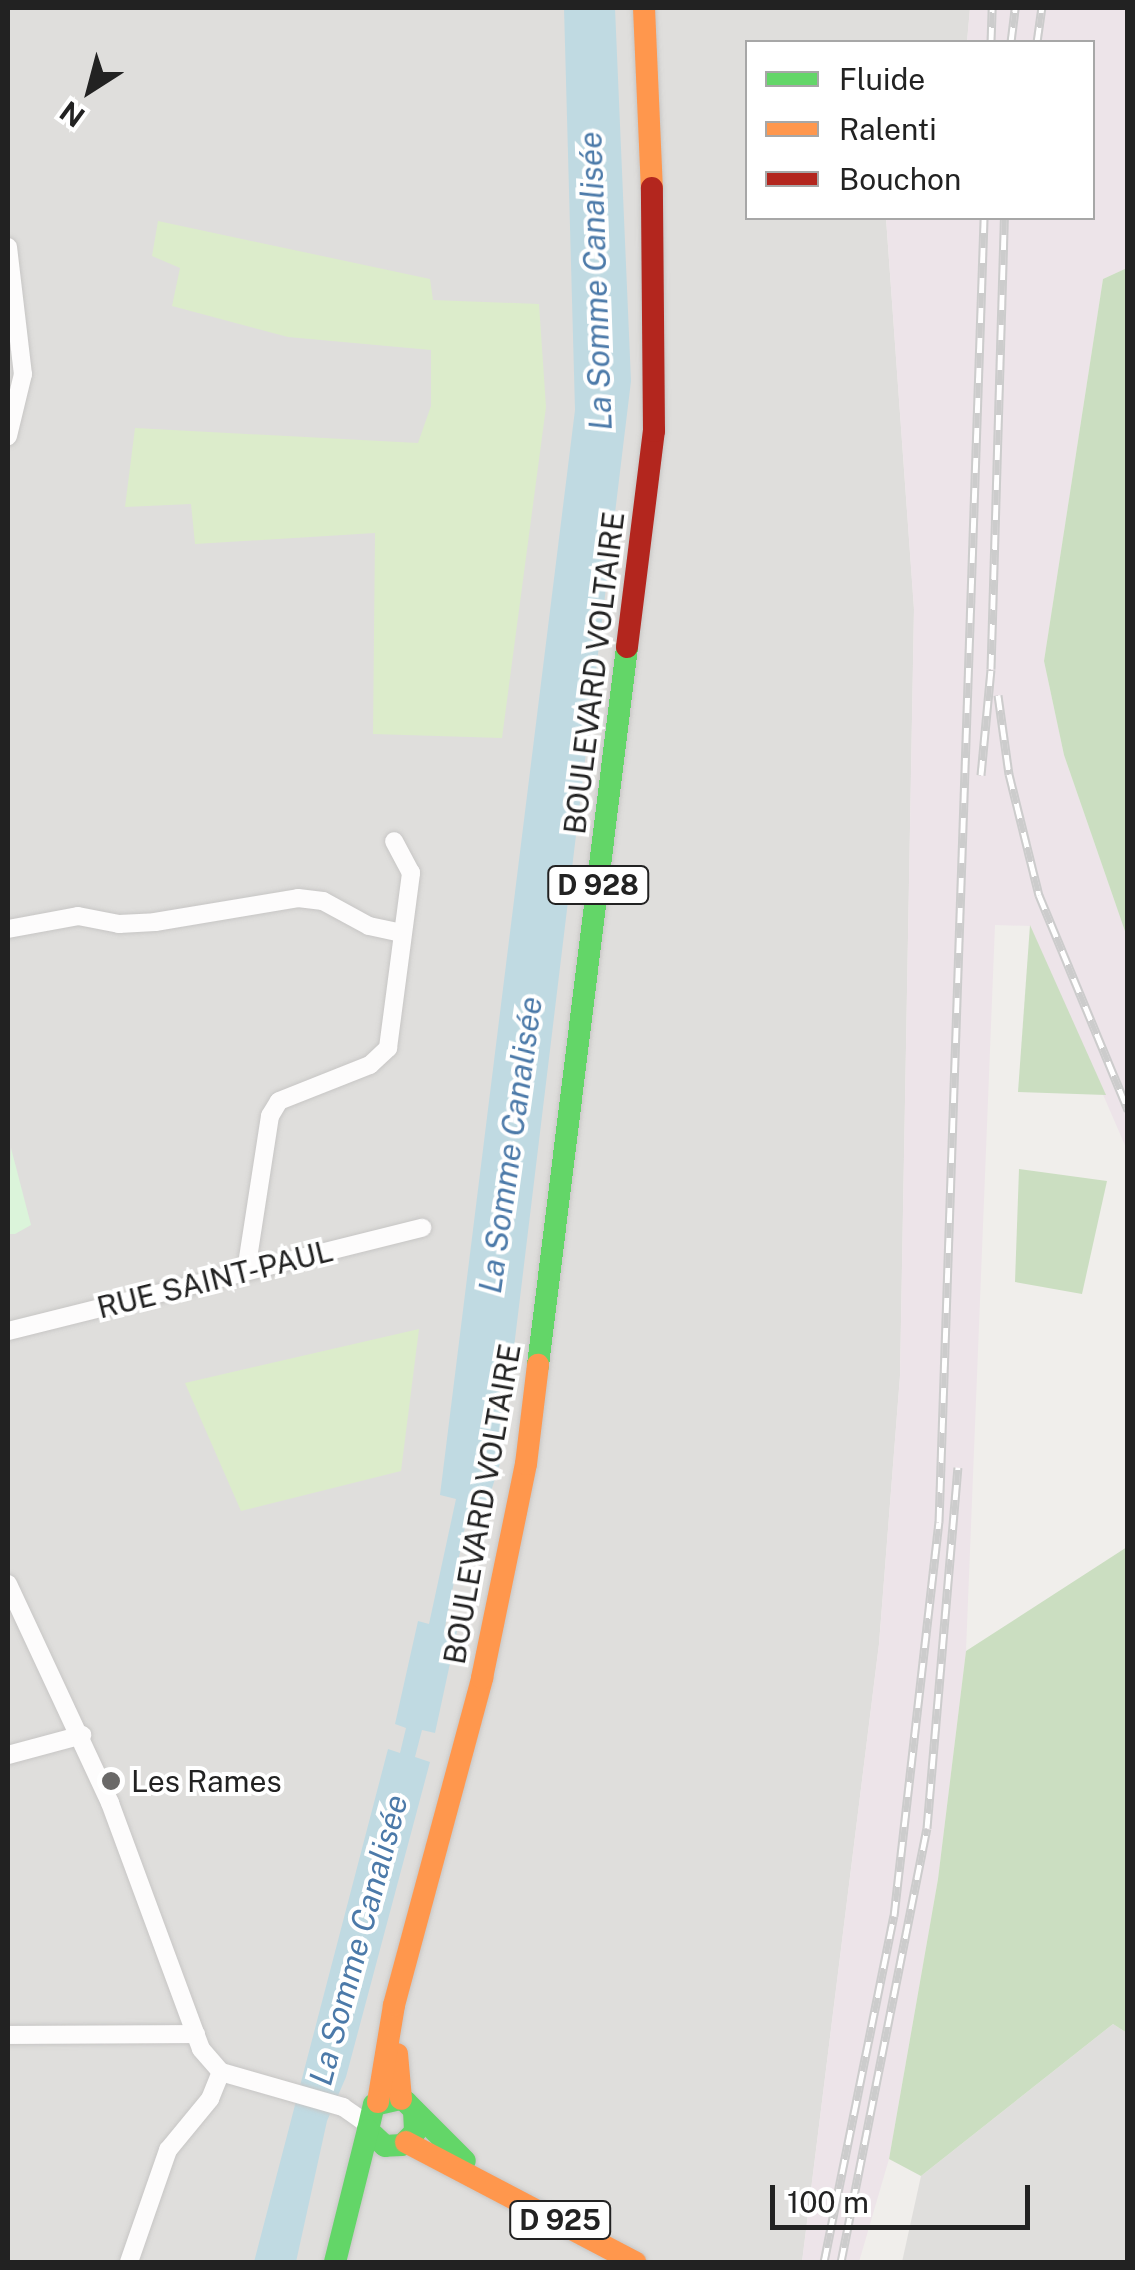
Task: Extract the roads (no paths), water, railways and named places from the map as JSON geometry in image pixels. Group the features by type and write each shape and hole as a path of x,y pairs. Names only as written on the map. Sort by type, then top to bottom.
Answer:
{"main road":[{"name":"BOULEVARD VOLTAIRE","path":"335,2262 384,2112 399,2039 441,1895 462,1756 526,1464 654,431 658,314 644,8"},
{"path":"384,2112 400,2144"},
{"path":"355,2262 371,2185 400,2144 415,2132 384,2112"},
{"name":"D 925","path":"384,2112 590,2250 635,2262"},
{"name":"D 925","path":"400,2144 484,2178"}],"street":[{"path":"8,246 23,374 8,436"},
{"path":"246,1271 270,1116 290,1093 382,1057 411,873 394,841"},
{"path":"8,929 78,916 119,924 155,922 298,898 323,901 369,926 401,934"},
{"name":"RUE SAINT-PAUL","path":"8,1331 422,1228"},
{"path":"8,1584 82,1735 196,2034 221,2072 343,2107 384,2112"},
{"path":"8,1755 82,1735"},
{"path":"8,2034 196,2034"},
{"path":"129,2262 168,2150 210,2099 221,2072"}],"water":[{"name":"La Somme Canalisée","path":"564,8 615,8 631,381 500,1463 487,1504 470,1502 445,1627 457,1631 435,1733 422,1730 415,1757 430,1762 346,2077 327,2121 296,2262 254,2262 388,1749 400,1753 406,1728 395,1724 418,1621 429,1624 456,1499 440,1495 575,410"}],"railway":[{"path":"991,40 992,8"},
{"path":"1011,40 1015,8"},
{"path":"1037,40 1042,8"},
{"path":"824,2262 894,1916 939,1522 984,220"},
{"path":"981,775 991,669 1004,220"},
{"path":"998,695 1009,774 1039,895 1128,1110"},
{"path":"841,2262 927,1828 958,1467"}],"place":[{"name":"Les Rames","path":"111,1781"}]}
